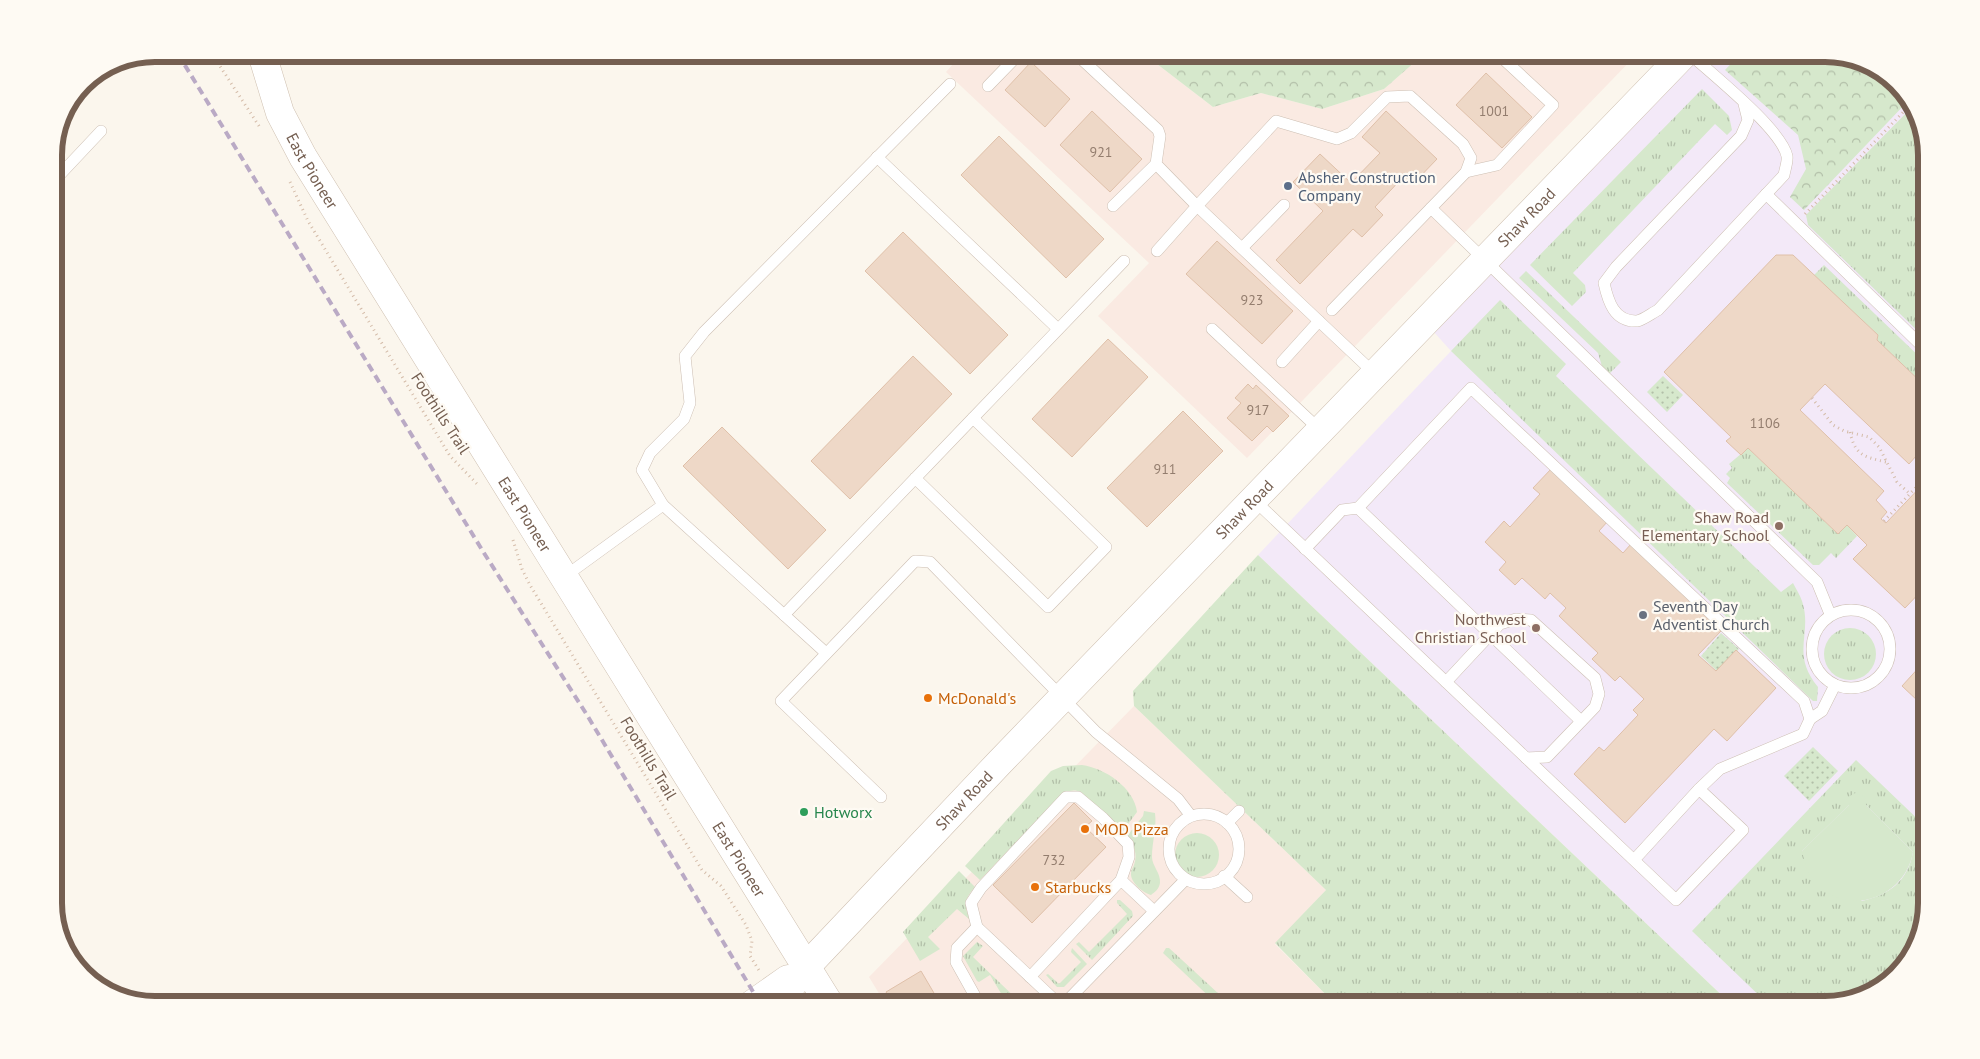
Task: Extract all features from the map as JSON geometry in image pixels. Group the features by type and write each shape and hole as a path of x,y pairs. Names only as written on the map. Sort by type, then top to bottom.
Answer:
{"main road":[{"name":"Shaw Road","path":"783,996 806,967 1252,499 1676,62"},
{"name":"East Pioneer","path":"264,63 274,97 304,157 824,996"},
{"name":"Shaw Road","path":"764,996 806,967"}],"lane":[{"path":"988,86 1011,62"},
{"path":"1085,62 1158,130 1160,136 1156,164 1113,206"},
{"path":"1466,172 1497,165 1553,105 1507,62"},
{"path":"1699,62 1744,104 1779,138 1788,158 1784,175 1658,310 1638,321 1623,319 1609,305 1604,283 1616,267 1741,136 1748,120 1744,104"},
{"path":"826,653 663,505 642,470 650,453 684,419 690,403 685,356 704,332 950,84"},
{"path":"1157,251 1276,121 1337,139 1351,133 1387,97 1410,96 1462,144 1471,158 1466,172 1332,310"},
{"path":"63,171 101,131"},
{"path":"877,157 1058,329"},
{"path":"1156,164 1374,373"},
{"path":"1766,194 1917,341"},
{"path":"1242,248 1284,205"},
{"path":"1431,208 1817,582 1830,614"},
{"path":"784,615 1124,261"},
{"path":"1282,362 1319,322"},
{"path":"1212,329 1319,429"},
{"path":"1306,549 1342,510 1358,508 1471,388 1804,701 1810,720"},
{"path":"915,478 1048,607 1106,547 973,418"},
{"path":"1252,499 1676,900 1743,830 1699,790"},
{"path":"564,577 663,505"},
{"path":"1358,508 1581,721"},
{"path":"880,797 781,701 915,561 930,562 1062,699 1096,732 1178,799 1191,816"},
{"path":"1857,609 1870,613 1881,622 1888,633 1891,645 1890,658 1885,670 1877,679 1866,686 1854,688 1836,685 1820,674 1814,662 1811,649 1814,635 1820,623 1830,614 1843,610 1857,609"},
{"path":"1446,682 1500,624 1516,619 1532,620 1595,678 1599,694 1595,707 1547,757 1526,758"},
{"path":"1634,860 1720,770 1803,734 1810,720 1822,711 1836,685"},
{"path":"1030,977 1121,880 1129,857 1128,844 1104,818 1078,797 1066,797 985,882 971,903 977,927 1030,977 1052,996"},
{"path":"1227,823 1239,811"},
{"path":"1212,815 1227,823 1237,838 1239,850 1236,862 1224,876 1209,883 1197,883 1186,879 1172,862 1170,841 1178,826 1191,816 1212,815"},
{"path":"1224,876 1247,897"},
{"path":"1071,996 1186,879"},
{"path":"1121,880 1154,911"},
{"path":"975,996 956,962 956,948 977,927"}],"path":[{"path":"218,63 262,132"},
{"path":"1800,220 1905,110"},
{"name":"Foothills Trail","path":"289,178 308,221 450,456 481,488"},
{"path":"1812,398 1833,425 1869,437 1879,447 1897,482 1910,494"},
{"path":"1850,432 1853,445 1858,452 1866,457 1886,462"},
{"path":"1884,521 1917,486"},
{"name":"Foothills Trail","path":"512,538 522,568 535,593 702,870 720,886 746,925 752,940 750,956 756,966"}],"shaded area":[{"name":"Absher Construction Company","path":"1155,62 1213,107 1261,93 1322,109 1384,89 1415,62 1629,62 1247,458 1098,316 1149,263 946,72 954,63"},
{"path":"1676,62 1824,62 1842,64 1854,67 1876,78 1902,104 1913,126 1917,150 1918,903 1917,915 1908,944 1894,965 1876,981 1854,992 1836,996 1723,996 1258,555 1451,351 1424,321"},
{"path":"1134,706 1326,890 1275,944 1327,996 881,996 869,977"}],"green space":[{"path":"1155,62 1415,62 1384,89 1322,109 1261,93 1213,107"},
{"path":"1732,62 1824,62 1842,64 1854,67 1876,78 1894,94 1903,106 1804,210 1790,197 1806,169 1798,135 1725,70"},
{"path":"1702,89 1729,116 1732,130 1727,135 1715,124 1573,273 1585,285 1586,292 1572,306 1530,265"},
{"path":"1907,112 1913,126 1917,150 1917,331 1808,225 1806,215"},
{"path":"1824,265 1917,355 1917,379 1877,340 1878,335 1814,275"},
{"path":"1526,271 1621,362 1607,376 1604,373 1598,353 1519,278"},
{"path":"1500,300 1566,364 1556,376 1781,592 1793,583 1805,613 1805,664 1818,687 1817,701 1813,701 1451,351"},
{"path":"1663,376 1683,395 1667,412 1647,392"},
{"path":"1748,448 1838,534 1847,525 1857,536 1836,558 1831,553 1819,565 1813,565 1727,483 1730,478 1726,474 1732,468 1729,464"},
{"path":"1258,555 1723,996 1327,996 1275,943 1326,890 1134,706 1133,691"},
{"path":"1850,628 1860,630 1868,636 1874,644 1876,654 1874,664 1868,672 1860,678 1850,680 1840,678 1832,672 1826,664 1824,654 1826,644 1832,636 1840,630"},
{"path":"1721,633 1739,649 1718,672 1701,656"},
{"path":"1813,747 1838,771 1809,801 1784,776"},
{"path":"1856,760 1918,819 1918,903 1917,915 1908,944 1902,955 1886,973 1876,981 1854,992 1836,996 1760,996 1692,931","holes":["1849,805 1866,805 1913,852 1907,871 1896,885 1881,895 1862,901 1802,851"]},
{"path":"1082,765 1100,770 1109,775 1124,787 1135,803 1137,812 1123,831 1081,792 1066,792 1058,798 980,880 965,866 1051,771 1063,766"},
{"path":"1855,793 1865,797 1866,805 1913,852 1908,868 1899,881 1887,891 1874,898 1859,901 1829,894 1816,883 1808,872 1802,851 1849,805 1850,796"},
{"path":"1144,811 1155,813 1152,857 1160,883 1158,889 1151,895 1141,890 1131,876 1135,853 1127,836 1143,816"},
{"path":"1193,833 1201,833 1213,839 1219,855 1213,871 1201,877 1193,877 1181,871 1175,859 1175,851 1181,839"},
{"path":"959,871 975,887 966,901 969,919 957,909 928,937 940,949 920,961 903,932"},
{"path":"1117,900 1120,900 1132,911 1133,916 1092,960 1076,944 1079,942 1089,952 1127,914 1117,903"},
{"path":"977,942 983,946 973,957 1014,996 1003,996 990,975 979,982 977,981 963,956"},
{"path":"1072,948 1087,964 1064,987 1057,987 1046,975 1048,974 1059,984 1081,962 1071,952"},
{"path":"1166,948 1169,948 1222,996 1208,996 1163,953"}],"building":[{"path":"1031,62 1070,99 1045,127 1005,90"},
{"path":"1486,73 1532,117 1502,148 1456,105"},
{"path":"1092,111 1142,159 1110,192 1060,145"},
{"path":"1386,111 1437,159 1413,184 1404,176 1375,207 1383,215 1362,237 1353,229 1300,284 1276,260 1323,211 1293,182 1320,154 1351,183 1380,153 1362,137"},
{"path":"999,136 1104,239 1066,278 961,175"},
{"path":"903,232 1008,335 970,374 865,271"},
{"path":"1217,241 1293,311 1262,344 1186,274"},
{"path":"1776,255 1793,255 1878,335 1877,340 1917,379 1917,455 1909,464 1825,384 1800,410 1884,491 1876,500 1887,512 1881,519 1886,523 1917,490 1918,595 1905,608 1853,559 1867,545 1847,525 1838,534 1748,448 1741,455 1726,441 1731,437 1664,372"},
{"path":"1108,339 1148,377 1072,457 1032,419"},
{"path":"913,356 952,394 850,499 811,461"},
{"path":"1248,384 1253,389 1256,385 1289,416 1273,432 1267,426 1252,441 1227,418 1241,403 1235,398"},
{"path":"1183,411 1223,451 1147,527 1107,488"},
{"path":"722,427 826,530 788,569 683,466"},
{"path":"1552,468 1608,521 1599,531 1623,553 1631,544 1722,630 1698,655 1716,671 1736,650 1776,688 1727,741 1714,729 1625,823 1574,774 1599,747 1604,751 1638,715 1633,710 1644,699 1620,676 1615,681 1592,659 1598,653 1559,616 1566,608 1550,593 1545,599 1522,578 1515,585 1499,570 1506,562 1485,542 1504,521 1510,527 1540,494 1533,488"},
{"path":"1918,669 1918,701 1902,686"},
{"path":"1074,803 1092,821 1085,827 1106,847 1032,923 993,885"},
{"path":"921,971 936,996 888,996 886,992"}],"railway":[{"path":"184,63 484,553 587,715 756,996"}],"place":[{"name":"Absher Construction Company","path":"1288,186"},
{"name":"Shaw Road Elementary School","path":"1779,526"},
{"name":"Seventh Day Adventist Church","path":"1643,615"},
{"name":"Northwest Christian School","path":"1536,628"},
{"name":"McDonald's","path":"928,698"},
{"name":"Hotworx","path":"804,812"},
{"name":"MOD Pizza","path":"1085,829"},
{"name":"Starbucks","path":"1035,887"}]}
